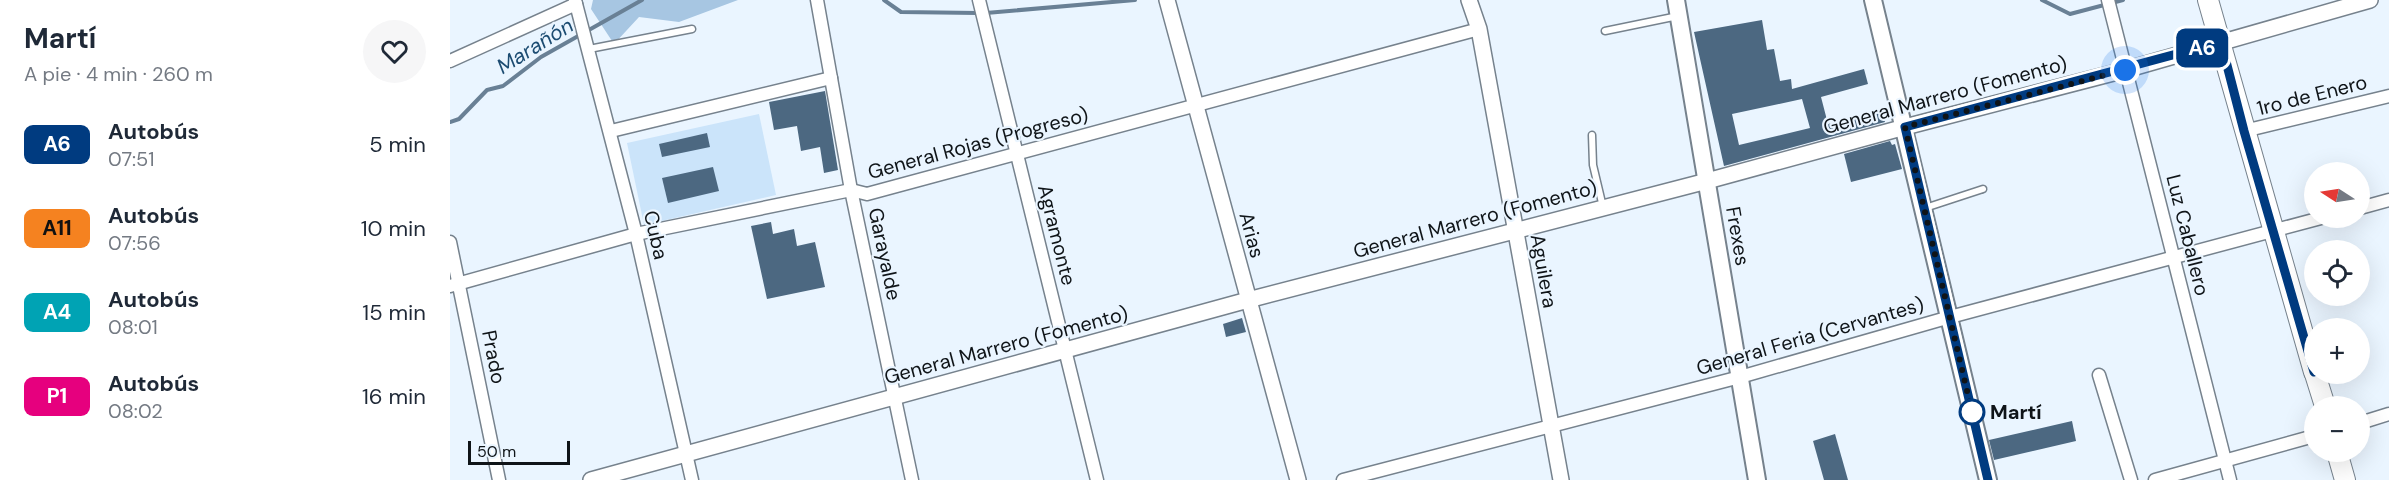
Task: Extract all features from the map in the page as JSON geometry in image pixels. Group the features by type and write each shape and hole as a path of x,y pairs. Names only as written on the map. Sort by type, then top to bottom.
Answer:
{"main road":[{"path":"2209,3 2304,336"},
{"path":"1878,4 1988,480"},
{"name":"Frexes","path":"1678,8 1757,480"},
{"path":"2340,462 2345,480"}],"street":[{"name":"Garayalde","path":"817,0 851,190 912,480"},
{"name":"Aguilera","path":"1469,0 1479,29 1561,480"},
{"name":"Luz Caballero","path":"2108,0 2230,480"},
{"name":"General Marrero (Fomento)","path":"591,480 1248,300 1707,182 1905,127 2125,70 2370,0"},
{"path":"450,61 576,2"},
{"name":"Cuba","path":"576,2 636,234 692,480"},
{"name":"Agramonte","path":"980,2 1096,480"},
{"name":"Arias","path":"1168,4 1298,480"},
{"name":"General Rojas (Progreso)","path":"455,284 636,234 851,190 867,194 1479,29"},
{"path":"611,131 831,78"},
{"name":"1ro de Enero","path":"2244,131 2389,96"},
{"path":"2370,205 2389,200"},
{"name":"General Feria (Cervantes)","path":"1343,480 1740,377 1950,317 2304,222"},
{"name":"Prado","path":"450,242 455,284 499,480"},
{"path":"2099,375 2132,480"},
{"path":"2370,420 2389,414"},
{"path":"2155,480 2304,439"}],"lane":[{"path":"1605,31 1678,8"},
{"path":"588,45 692,29"},
{"path":"1592,135 1593,165 1604,208"},
{"path":"1924,209 1983,189"}],"shaded area":[{"path":"593,0 738,0 679,22 639,17 614,44 591,9"},
{"path":"759,114 776,195 644,225 627,143"}],"building":[{"path":"1762,20 1767,50 1774,49 1780,81 1791,79 1792,89 1864,69 1868,84 1821,97 1828,124 1881,109 1885,122 1724,166 1694,32","holes":["1802,99 1810,128 1739,145 1732,114"]},
{"path":"825,91 838,170 824,173 820,147 801,151 797,126 774,130 769,102"},
{"path":"707,133 710,147 662,157 659,144"},
{"path":"1890,141 1892,145 1895,144 1902,169 1851,182 1844,154"},
{"path":"713,167 719,191 668,203 662,178"},
{"path":"771,222 773,234 794,229 797,246 815,242 825,287 767,299 751,226"},
{"path":"1242,318 1246,332 1226,337 1223,324"},
{"path":"2072,421 2076,441 1994,460 1989,440"},
{"path":"1835,434 1848,480 1824,480 1813,441"}],"waterway":[{"name":"Marañón","path":"450,122 459,119 487,90 503,86 541,57 642,0"},
{"name":"Marañón","path":"884,0 901,12 978,13"},
{"name":"Marañón","path":"986,13 1135,0"},
{"name":"Marañón","path":"2042,0 2070,14 2123,0"}],"bus line":[{"name":"A6","path":"1988,480 1905,127 2125,70 2221,42 2244,131 2304,338"}],"place":[{"name":"Martí","path":"1972,412"}],"route":[{"path":"1972,412 1905,127 2125,70"}]}
